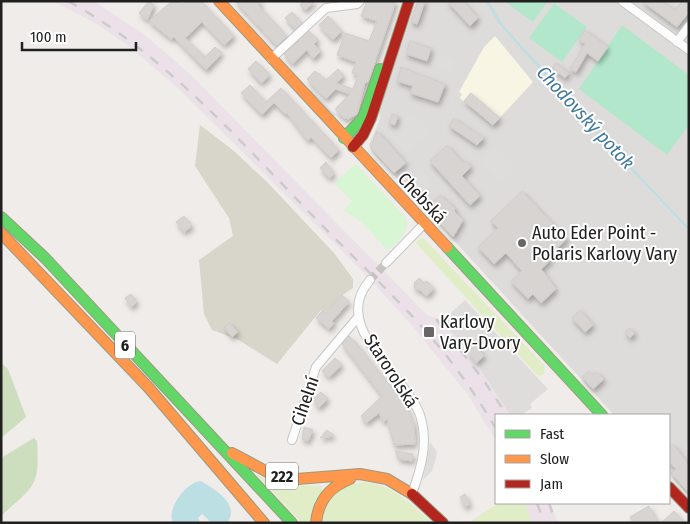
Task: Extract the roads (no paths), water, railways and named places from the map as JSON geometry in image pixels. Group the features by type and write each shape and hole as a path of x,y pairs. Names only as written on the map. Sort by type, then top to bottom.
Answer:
{"main road":[{"name":"Chebská","path":"219,1 601,414"},
{"path":"353,147 363,136 371,118 409,1"},
{"path":"344,138 363,118 378,74 398,33"},
{"name":"6","path":"1,217 45,258 292,523"},
{"name":"6","path":"1,233 66,299 217,466 274,523"},
{"name":"222","path":"206,432 233,453 273,475 296,479 318,479 345,474 370,476 394,482 412,494 443,523"},
{"name":"222","path":"217,466 264,523"},
{"path":"316,523 320,503 330,489 346,480 370,476"},
{"path":"670,488 689,508"}],"street":[{"path":"271,59 326,8 358,4 360,1"},
{"path":"622,1 689,50"},
{"path":"677,42 689,26"},
{"path":"386,263 424,224"},
{"name":"Starorolská","path":"370,280 359,296 358,317 373,349 404,387 420,416 424,451 412,494"},
{"name":"Cihelní","path":"292,440 316,367 358,317"}],"water":[{"path":"201,481 219,493 228,503 231,510 227,523 212,523 202,514 198,518 200,523 173,523 172,511 179,497 189,486"}],"waterway":[{"name":"Chodovský potok","path":"487,1 500,23 603,139 689,229"}],"tunnel":[{"path":"370,280 386,263"}],"railway":[{"path":"68,1 103,22 136,46 167,71 227,127 430,336 466,381 495,427"},
{"path":"436,319 482,378 506,414"},
{"path":"537,504 544,523"},
{"path":"549,504 556,523"}],"place":[{"name":"Auto Eder Point - Polaris Karlovy Vary","path":"522,243"},
{"name":"Karlovy Vary-Dvory","path":"429,332"}]}
